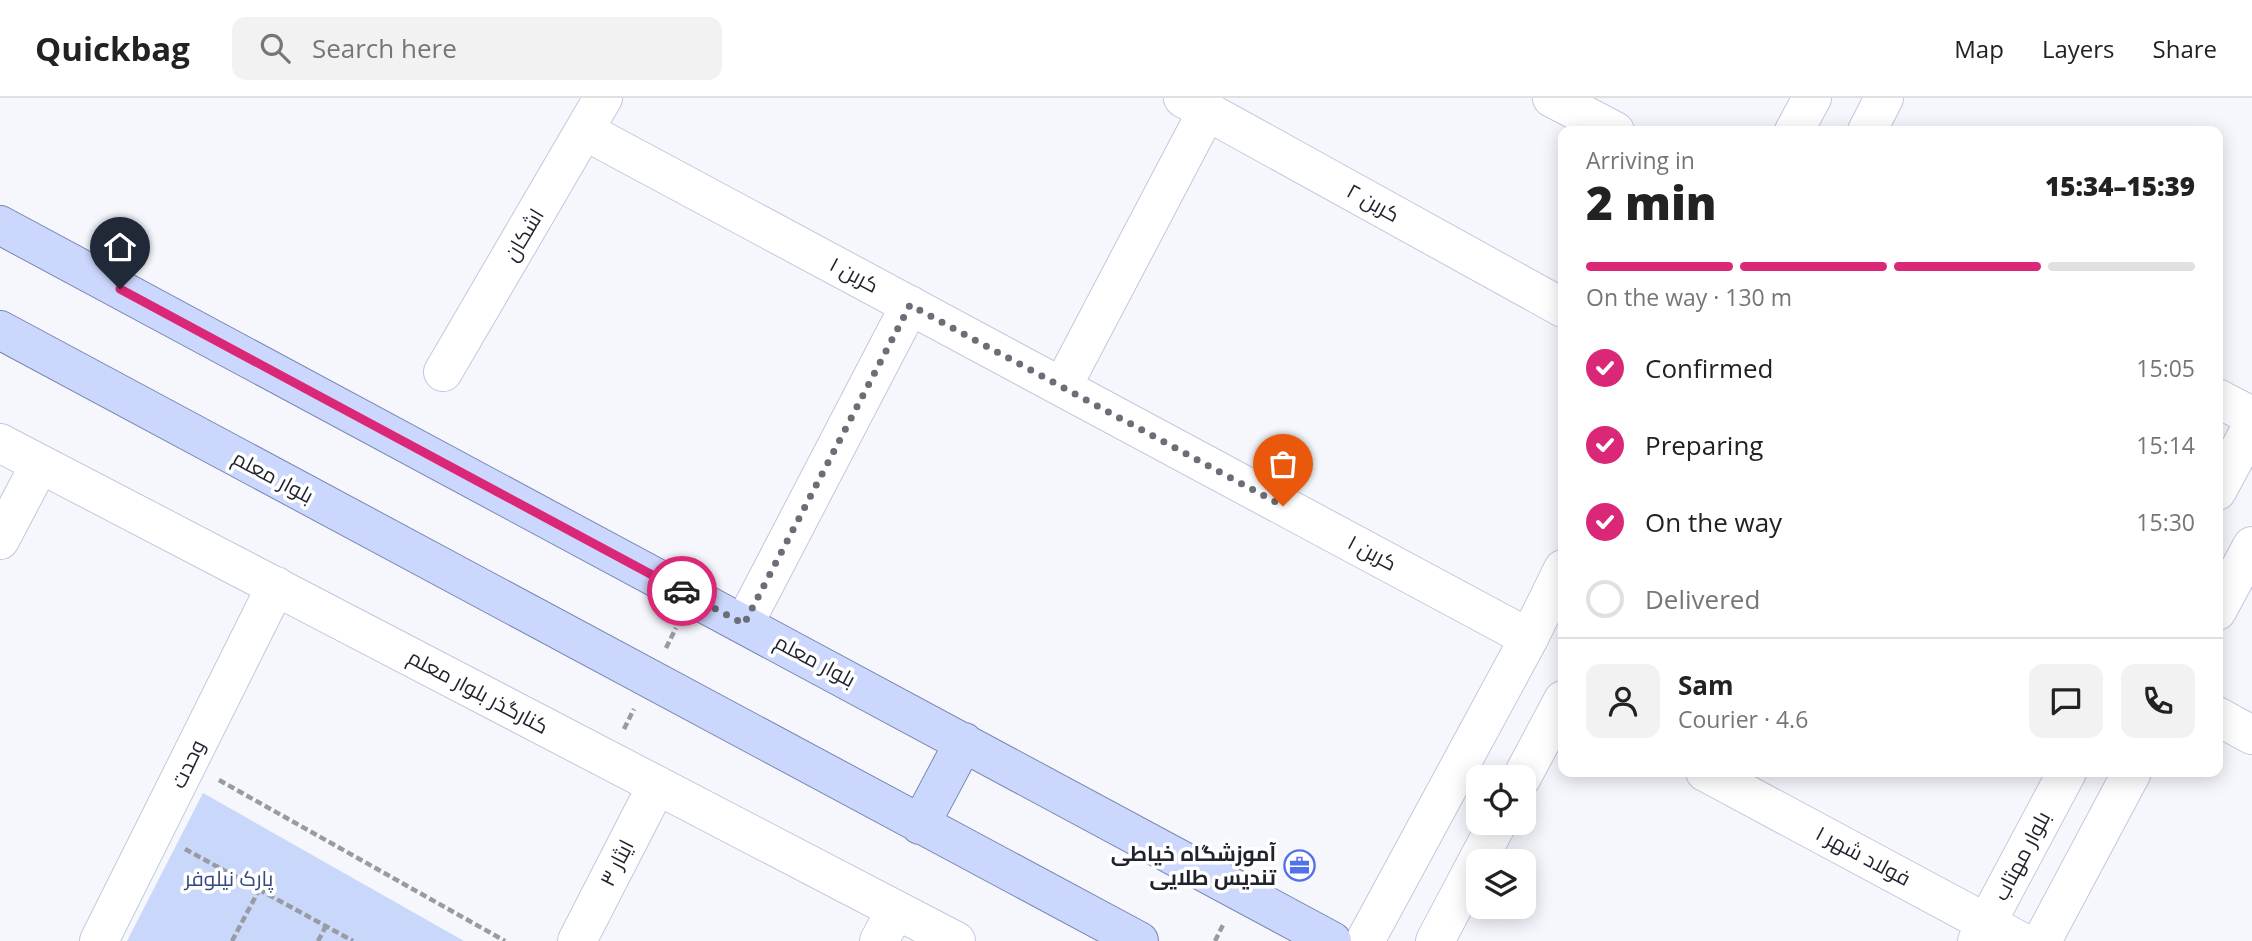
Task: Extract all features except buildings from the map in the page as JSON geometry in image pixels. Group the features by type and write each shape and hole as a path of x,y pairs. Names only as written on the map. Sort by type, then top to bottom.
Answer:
{"main road":[{"name":"بلوار معلم","path":"0,225 1332,941"},
{"name":"بلوار معلم","path":"0,330 1139,941"},
{"path":"920,825 964,742"}],"street":[{"name":"اشکان","path":"443,372 603,98"},
{"path":"1552,98 1605,126"},
{"path":"1797,126 1812,98"},
{"path":"1870,126 1884,98"},
{"path":"1062,387 1195,105"},
{"name":"کربن ۲","path":"1195,105 1558,305"},
{"name":"کربن ۱","path":"585,131 1529,638"},
{"path":"744,624 910,305"},
{"path":"2223,401 2252,416"},
{"path":"2223,480 2252,426"},
{"name":"کنارگذر بلوار معلم","path":"0,443 657,785 887,925 956,941"},
{"path":"0,540 40,464"},
{"path":"2223,600 2252,546"},
{"path":"1365,941 1558,585"},
{"name":"وحدت","path":"99,941 276,586"},
{"path":"1528,765 1558,710"},
{"path":"2223,719 2252,735"},
{"name":"فولاد شهر ۱","path":"1714,777 1982,932 2020,941"},
{"name":"بلوار مهتاب","path":"1982,932 2064,777"},
{"path":"2042,941 2129,777"},
{"name":"ایثار ۳","path":"578,941 657,785"},
{"path":"1443,925 1491,835"},
{"path":"1399,878 1407,901 1428,913 1440,913 1443,925"}],"path":[{"path":"188,763 505,941"},
{"path":"154,832 353,941"},
{"path":"232,941 259,890"},
{"path":"318,941 326,926"}],"green space":[{"name":"پارک نیلوفر","path":"203,793 464,941 127,941"}],"way so far":[{"path":"682,591 744,624 910,305 1283,506"}],"place":[{"name":"آموزشگاه خیاطی تندیس طلایی","path":"1299,866"}],"route":[{"path":"120,289 682,591"}]}
